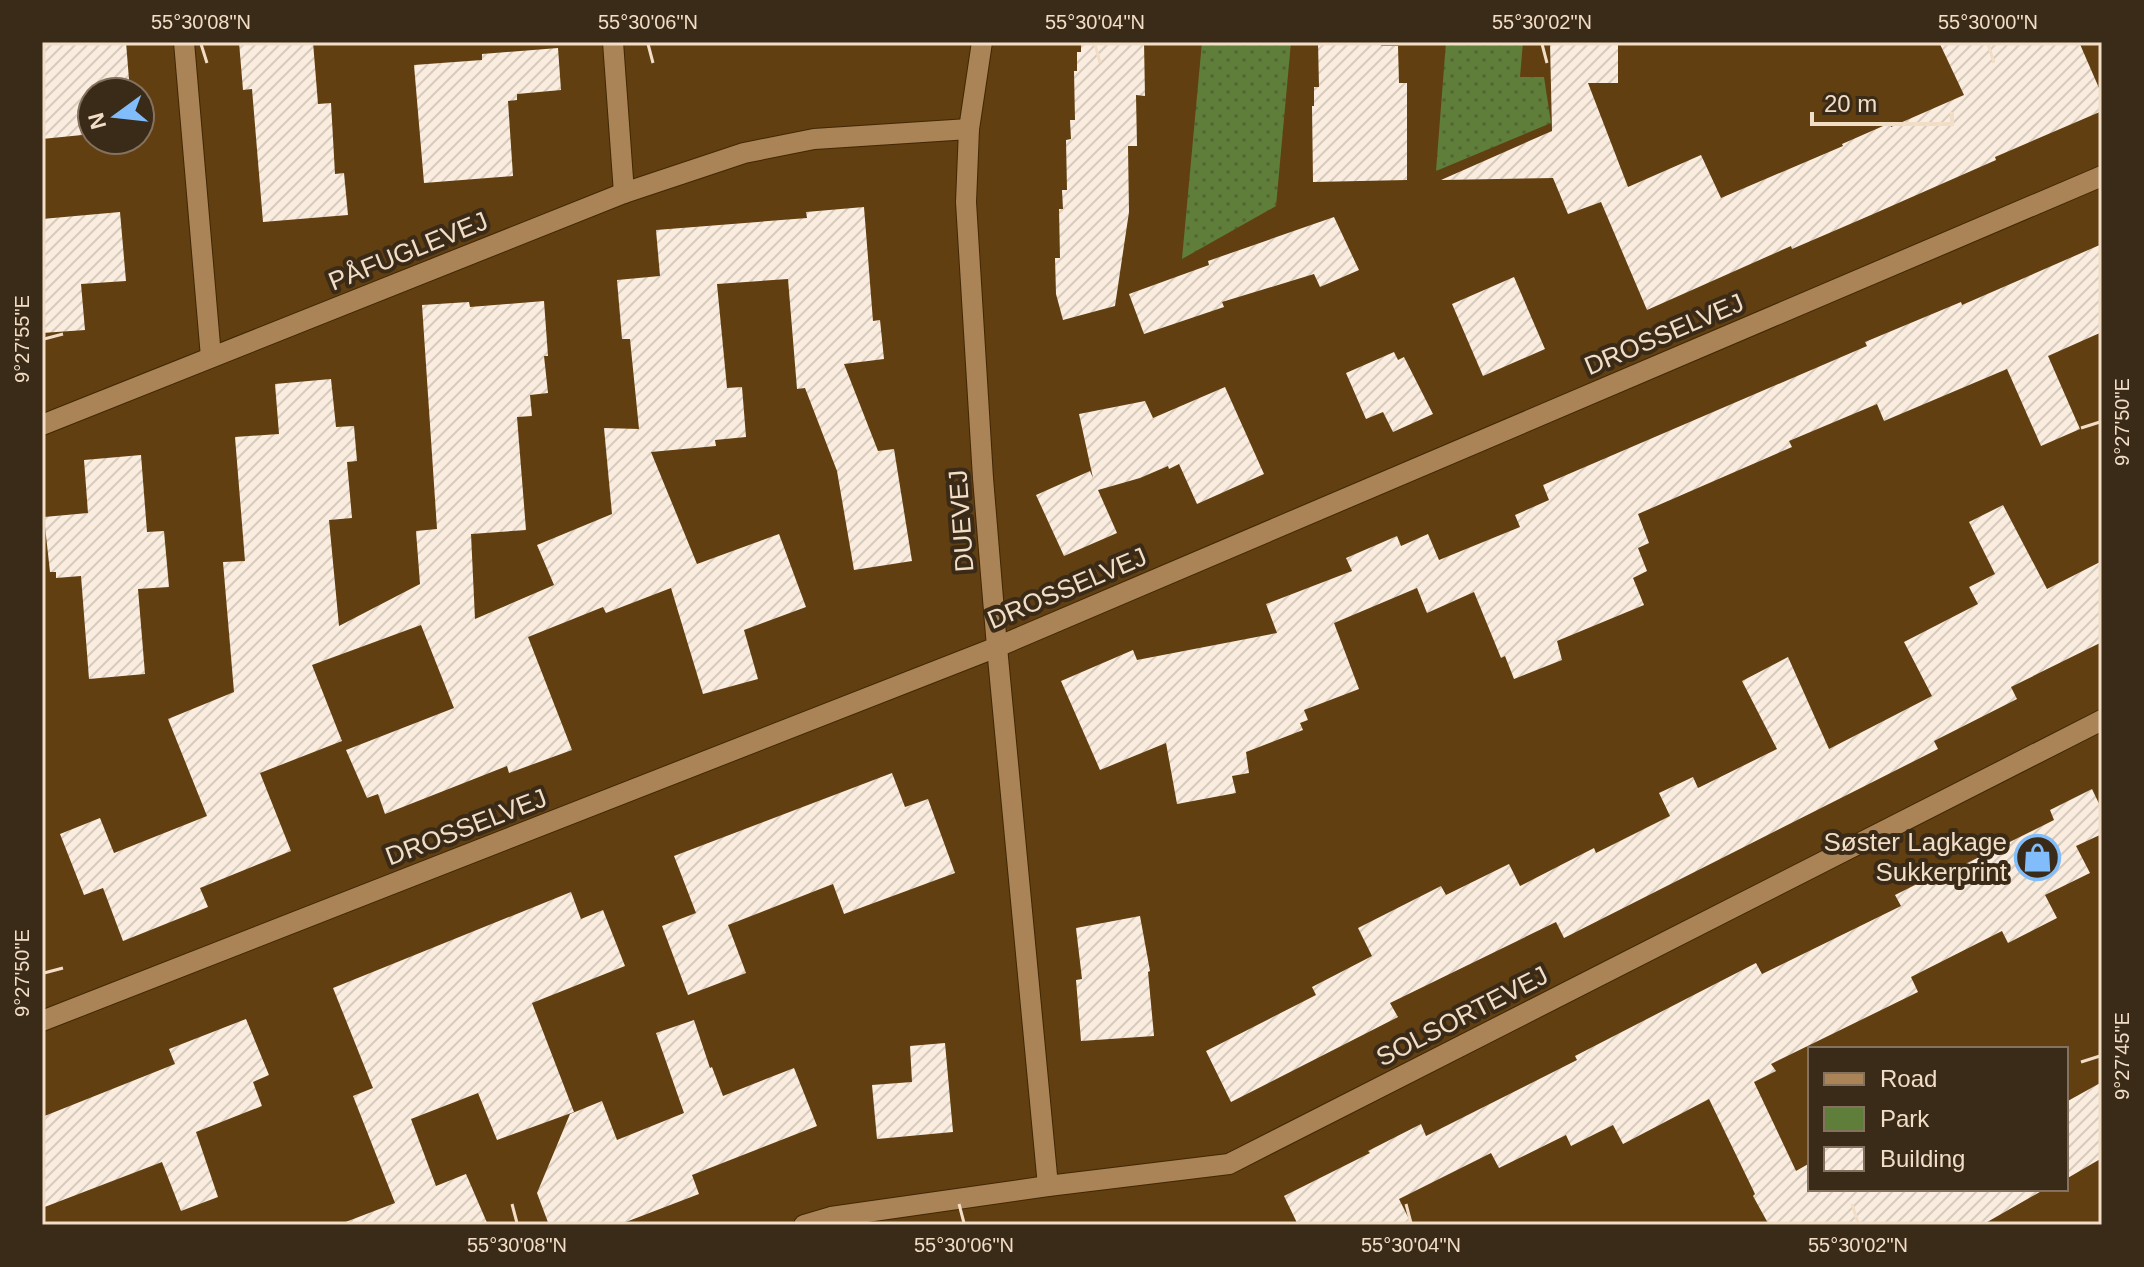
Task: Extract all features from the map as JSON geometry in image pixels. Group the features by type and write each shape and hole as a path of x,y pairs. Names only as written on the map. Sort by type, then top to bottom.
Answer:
{"street":[{"path":"184,42 211,357"},
{"path":"613,42 624,193"},
{"name":"DUEVEJ","path":"982,42 969,129 967,217 997,647 1048,1186"},
{"name":"PÅFUGLEVEJ","path":"42,425 624,193 744,153 814,139 969,129"},
{"name":"DROSSELVEJ","path":"42,1021 997,647 2102,176"},
{"name":"SOLSORTEVEJ","path":"804,1225 831,1217 1229,1164 2102,720"}],"green space":[{"path":"1202,42 1291,42 1276,206 1182,259"},
{"path":"1446,42 1523,42 1520,77 1544,77 1551,123 1436,171"}],"building":[{"path":"42,42 126,42 129,76 76,76 76,136 42,139"},
{"path":"239,42 313,42 318,104 331,103 335,174 344,173 348,215 263,222 252,89 243,90"},
{"path":"1081,42 1144,42 1145,96 1136,95 1137,146 1128,146 1129,212 1115,306 1063,320 1056,294 1055,258 1060,258 1059,209 1063,209 1062,190 1067,190 1066,140 1071,139 1070,120 1075,120 1074,71 1077,71 1077,52 1081,52"},
{"path":"1318,42 1382,42 1381,46 1398,46 1399,83 1407,83 1407,180 1313,182 1312,106 1314,87 1319,87"},
{"path":"1550,42 1618,42 1618,83 1588,83 1628,187 1701,155 1721,198 1890,123 1891,127 1964,95 1939,42 2079,42 2102,95 2102,111 1871,215 1792,249 1791,246 1647,310 1601,202 1568,214 1553,178 1441,180 1552,131"},
{"path":"558,48 561,90 517,94 517,100 508,101 513,176 424,183 414,65 482,60 482,54"},
{"path":"864,207 873,321 880,320 884,359 844,364 878,451 894,449 912,561 854,570 837,471 805,388 797,389 788,279 717,284 727,388 742,387 746,437 715,440 716,446 651,452 697,564 779,534 806,607 744,630 758,679 703,694 671,588 606,613 603,607 528,637 572,750 509,773 507,766 385,814 378,794 367,798 346,750 454,708 421,625 312,665 342,741 260,773 291,851 200,888 208,907 123,941 103,888 84,895 60,834 100,818 114,853 207,816 168,719 234,692 223,562 245,561 235,437 279,434 275,384 331,379 336,427 354,426 357,461 347,462 352,518 329,520 339,626 420,584 416,531 437,529 422,305 469,302 470,307 544,301 548,393 530,395 532,416 517,417 526,530 471,534 475,619 554,585 537,545 612,514 604,428 639,429 630,339 622,339 617,280 660,276 656,230 807,218 806,212"},
{"path":"120,212 126,281 81,284 85,330 42,333 42,219"},
{"path":"1334,217 1359,270 1320,287 1314,274 1222,302 1224,307 1144,334 1129,294 1209,265 1208,261"},
{"path":"2102,244 2102,332 2048,356 2080,429 2041,446 2007,369 1884,421 1877,404 1789,441 1792,447 1638,514 1649,543 1638,548 1647,571 1633,578 1644,605 1557,641 1562,660 1514,679 1505,656 1501,658 1474,592 1427,613 1417,588 1334,623 1359,689 1304,710 1308,720 1300,723 1303,730 1246,752 1249,773 1232,776 1236,793 1177,804 1166,743 1100,770 1061,681 1133,650 1137,660 1277,633 1266,604 1352,571 1346,558 1397,536 1401,546 1428,534 1439,560 1520,527 1515,515 1549,500 1543,485 1867,346 1865,342 1961,302 1962,305"},
{"path":"1514,277 1545,349 1483,376 1452,304"},
{"path":"1394,352 1398,360 1404,357 1433,414 1393,432 1383,412 1366,419 1346,373"},
{"path":"1225,387 1264,474 1197,504 1179,464 1098,490 1117,533 1064,556 1036,495 1090,471 1093,478 1079,414 1145,401 1153,418"},
{"path":"141,455 147,532 164,531 169,587 138,589 145,674 89,679 81,576 56,578 56,572 50,572 44,517 88,513 84,460"},
{"path":"2003,505 2047,589 2102,561 2102,642 2011,687 2017,699 1934,741 1938,749 1564,938 1556,922 1390,1003 1398,1017 1231,1102 1206,1051 1316,995 1312,987 1372,956 1358,928 1441,886 1446,895 1509,864 1520,886 1594,848 1596,853 1670,816 1659,793 1693,777 1698,788 1777,749 1742,681 1788,657 1829,749 1932,696 1904,642 1978,604 1969,587 1995,574 1969,522"},
{"path":"892,773 905,807 928,799 955,873 844,914 833,884 728,925 746,973 688,995 662,926 696,913 674,856"},
{"path":"2092,789 2102,810 2102,834 2076,846 2090,873 2045,895 2057,918 2008,943 2002,931 1911,977 1918,992 1771,1064 1776,1071 1754,1082 1796,1171 1808,1164 1808,1191 2042,1191 1982,1225 1769,1225 1709,1099 1623,1144 1613,1125 1571,1146 1566,1135 1499,1168 1491,1153 1399,1199 1412,1225 1298,1225 1284,1196 1421,1124 1426,1136 1577,1060 1575,1056 1756,963 1762,974 1901,906 1895,895 2054,820 2050,810"},
{"path":"571,892 581,919 603,910 625,966 532,1003 574,1112 497,1140 478,1093 411,1119 436,1186 466,1174 488,1225 343,1225 395,1203 353,1096 373,1088 333,988"},
{"path":"1140,916 1150,971 1154,1036 1081,1041 1076,980 1082,979 1076,928"},
{"path":"246,1019 269,1075 253,1082 262,1106 196,1132 218,1197 181,1211 162,1162 42,1208 42,1117 175,1064 169,1049"},
{"path":"694,1020 723,1096 794,1068 817,1126 692,1175 699,1194 618,1225 549,1225 537,1193 570,1114 602,1101 617,1140 684,1113 656,1033"},
{"path":"945,1043 953,1132 877,1139 872,1085 912,1082 910,1046"},
{"path":"2102,1082 2102,1158 2068,1178 2068,1101"}],"place":[{"name":"Søster Lagkage Sukkerprint","path":"2038,857"}]}
